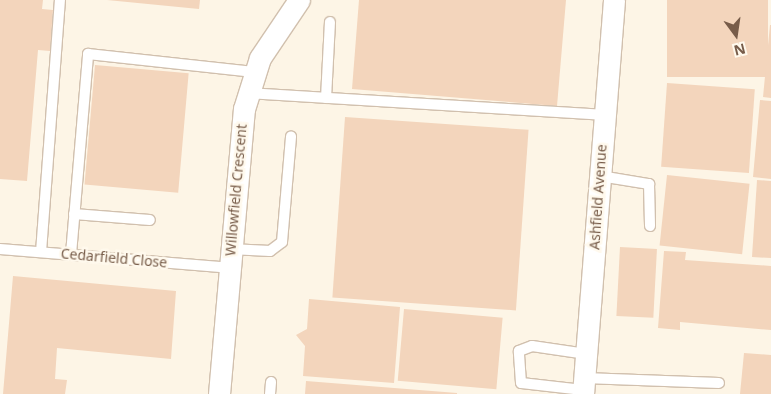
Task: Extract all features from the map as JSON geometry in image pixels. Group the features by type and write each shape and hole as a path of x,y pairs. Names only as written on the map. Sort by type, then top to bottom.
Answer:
{"street":[{"name":"Willowfield Crescent","path":"219,394 229,258 248,93 254,72 270,40 299,0"},
{"name":"Ashfield Avenue","path":"583,387 614,0"}],"lane":[{"path":"41,252 60,0"},
{"path":"326,98 330,22"},
{"path":"71,254 88,54 254,72"},
{"path":"248,93 605,115"},
{"name":"Cedarfield Close","path":"0,249 71,254 229,258 270,251 282,242 291,136"},
{"path":"600,176 649,184 650,226"},
{"path":"74,214 150,220"},
{"path":"586,354 532,346 519,351 521,383 583,387 719,383"},
{"path":"270,382 270,394"}],"building":[{"path":"0,0 43,0 42,9 53,10 50,51 38,50 27,181 0,179"},
{"path":"107,0 200,0 199,9"},
{"path":"359,0 566,0 557,106 352,89"},
{"path":"667,0 768,0 768,77 667,77"},
{"path":"771,25 771,98 763,97"},
{"path":"95,65 189,73 178,193 85,185"},
{"path":"667,83 755,89 749,173 661,167"},
{"path":"760,100 771,101 771,179 753,177"},
{"path":"345,117 529,130 516,310 332,298"},
{"path":"667,175 750,184 742,254 660,246"},
{"path":"757,180 771,181 771,258 752,257"},
{"path":"620,247 657,249 653,318 616,316"},
{"path":"664,251 686,252 685,260 771,266 771,330 680,322 680,330 658,328"},
{"path":"13,276 176,291 171,359 57,348 55,379 67,380 65,394 3,394"},
{"path":"309,299 400,307 394,383 303,376 305,346 296,335 307,329"},
{"path":"404,309 503,318 496,389 398,381"},
{"path":"744,353 771,355 771,394 740,394"},
{"path":"306,381 457,393 457,394 305,394"}]}
